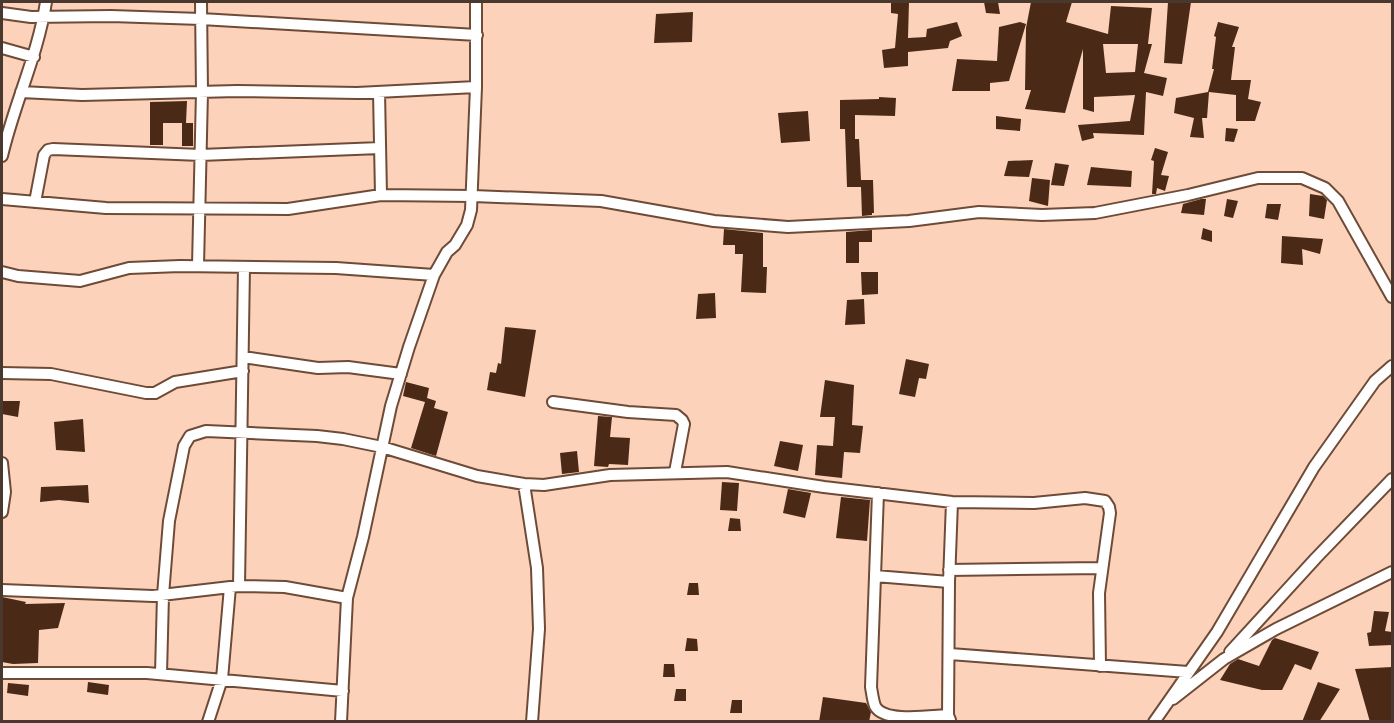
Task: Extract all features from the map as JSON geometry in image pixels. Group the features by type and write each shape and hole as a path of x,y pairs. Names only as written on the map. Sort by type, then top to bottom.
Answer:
{"street":[{"path":"2,156 6,121 21,92 34,57 46,2"},
{"path":"198,266 202,92 201,2"},
{"path":"341,722 347,598 363,537 382,447 401,374 434,275 447,252 455,245 467,225 473,196 473,133 477,87 476,2"},
{"path":"2,13 17,17 111,16 201,19 477,35"},
{"path":"2,48 34,57"},
{"path":"21,92 82,96 202,92 379,92 477,87"},
{"path":"379,92 381,195"},
{"path":"35,202 44,155 48,150 201,155 380,148"},
{"path":"2,199 106,208 288,209 381,195 473,196 601,201 714,221 788,227 909,221 979,213 1042,215 1095,213 1188,195 1258,178 1302,178 1325,188 1338,201 1392,297"},
{"path":"2,272 18,276 80,281 129,268 198,266 336,268 434,275"},
{"path":"208,722 222,679 234,587 243,433 244,267"},
{"path":"243,357 318,368 348,367 401,374"},
{"path":"1154,722 1217,632 1314,467 1375,381 1392,366"},
{"path":"2,374 51,374 155,393 175,382 243,371"},
{"path":"554,402 676,416 684,424 675,472"},
{"path":"161,674 163,595 169,521 184,446 190,436 206,431 343,439 382,447 477,477 524,484 544,485 610,475 727,472 824,487 952,502 1034,503 1085,498 1105,501 1110,513 1099,593 1100,666"},
{"path":"2,471 4,492 2,512"},
{"path":"1162,708 1224,659 1392,479"},
{"path":"524,484 537,568 539,629 532,722"},
{"path":"878,493 871,687 875,706 882,716 892,719 949,718 949,570 952,502"},
{"path":"949,570 1102,568"},
{"path":"1224,659 1287,624 1392,572"},
{"path":"875,576 949,582"},
{"path":"2,590 163,595 234,587 285,587 347,598"},
{"path":"950,654 1188,672"},
{"path":"2,673 161,674 343,692"}],"building":[{"path":"891,2 909,2 908,38 926,37 927,29 957,22 962,36 950,41 948,48 908,52 908,66 884,68 882,50 895,48 898,14 891,13"},
{"path":"984,2 998,2 1000,14 986,13"},
{"path":"1031,2 1072,2 1066,22 1108,34 1111,6 1152,8 1148,44 1152,44 1144,73 1167,78 1163,96 1146,92 1144,135 1093,133 1094,138 1082,141 1078,125 1130,121 1135,95 1094,97 1094,112 1083,109 1083,49 1065,113 1025,109 1031,90 1025,90 1026,28","holes":["1103,44 1138,44 1135,72 1106,73"]},
{"path":"1168,2 1191,2 1182,64 1164,63"},
{"path":"693,12 692,42 654,43 656,14"},
{"path":"1020,22 1026,24 1009,81 990,83 990,91 952,91 957,59 997,61 999,27"},
{"path":"1218,22 1239,27 1232,47 1235,47 1231,80 1251,80 1248,99 1261,102 1255,121 1236,121 1236,95 1209,92 1207,118 1202,118 1204,138 1190,137 1194,118 1174,113 1176,98 1208,92 1214,69 1212,69 1216,37 1214,36"},
{"path":"879,97 896,98 895,116 855,115 855,139 859,139 861,180 873,180 874,213 862,216 861,187 847,187 845,129 840,129 840,100 879,99"},
{"path":"187,101 186,123 193,123 193,146 182,146 182,123 163,123 163,145 150,145 150,102"},
{"path":"808,111 810,141 781,143 778,113"},
{"path":"996,116 1021,119 1020,131 996,129"},
{"path":"1226,128 1238,129 1234,142 1225,141"},
{"path":"1155,148 1168,152 1161,175 1169,176 1165,191 1157,188 1156,194 1152,194 1154,161 1151,160"},
{"path":"1033,160 1029,177 1004,176 1008,161"},
{"path":"1055,163 1069,165 1064,186 1051,185"},
{"path":"1091,167 1132,171 1131,187 1087,185"},
{"path":"1032,178 1050,180 1048,206 1029,201"},
{"path":"1310,194 1323,196 1327,200 1324,219 1309,216"},
{"path":"1206,199 1204,215 1181,213 1183,204"},
{"path":"1227,199 1238,201 1233,218 1224,216"},
{"path":"1267,204 1281,204 1278,220 1265,218"},
{"path":"1203,228 1212,231 1212,242 1201,239"},
{"path":"724,229 763,233 763,267 767,267 766,293 741,292 743,254 735,254 735,245 723,245"},
{"path":"872,230 872,242 859,242 859,263 846,263 846,232"},
{"path":"1282,236 1323,239 1320,254 1302,249 1303,265 1281,263"},
{"path":"861,272 878,272 878,294 862,295"},
{"path":"715,293 716,318 696,319 698,294"},
{"path":"864,299 865,324 845,325 847,300"},
{"path":"505,327 536,330 525,397 487,390 490,372 496,373 498,363 501,364"},
{"path":"906,359 929,364 926,379 919,378 915,397 899,394"},
{"path":"825,380 854,385 852,425 863,426 860,453 844,452 842,478 815,475 817,445 833,446 835,417 820,417"},
{"path":"406,382 429,388 427,398 436,401 434,408 448,412 436,456 411,448 425,402 403,396"},
{"path":"2,401 20,401 18,417 2,414"},
{"path":"598,416 612,417 610,437 630,438 628,465 594,466"},
{"path":"83,419 85,452 56,450 54,422"},
{"path":"780,441 803,445 798,471 774,466"},
{"path":"577,451 579,472 562,474 560,453"},
{"path":"722,482 739,483 737,511 720,510"},
{"path":"88,485 89,503 59,500 40,502 41,487"},
{"path":"788,489 811,493 805,518 783,513"},
{"path":"841,497 870,500 867,541 836,538"},
{"path":"730,518 740,519 741,531 728,531"},
{"path":"689,583 698,583 699,595 687,595"},
{"path":"2,597 26,602 25,604 65,603 58,628 39,630 38,663 2,662"},
{"path":"1374,611 1389,612 1385,631 1392,632 1392,645 1369,646 1367,633 1371,632"},
{"path":"687,638 697,639 698,651 685,651"},
{"path":"1275,638 1319,652 1311,670 1295,664 1282,690 1262,690 1220,680 1230,664 1238,659 1259,666"},
{"path":"664,664 674,664 675,677 663,677"},
{"path":"1392,667 1392,722 1370,722 1355,669"},
{"path":"88,682 109,685 108,695 87,692"},
{"path":"1318,682 1340,689 1319,722 1302,722"},
{"path":"8,683 29,685 28,696 7,693"},
{"path":"676,689 686,689 686,701 674,701"},
{"path":"823,697 866,703 871,712 869,722 819,722"},
{"path":"732,700 742,700 742,713 730,713"}]}
